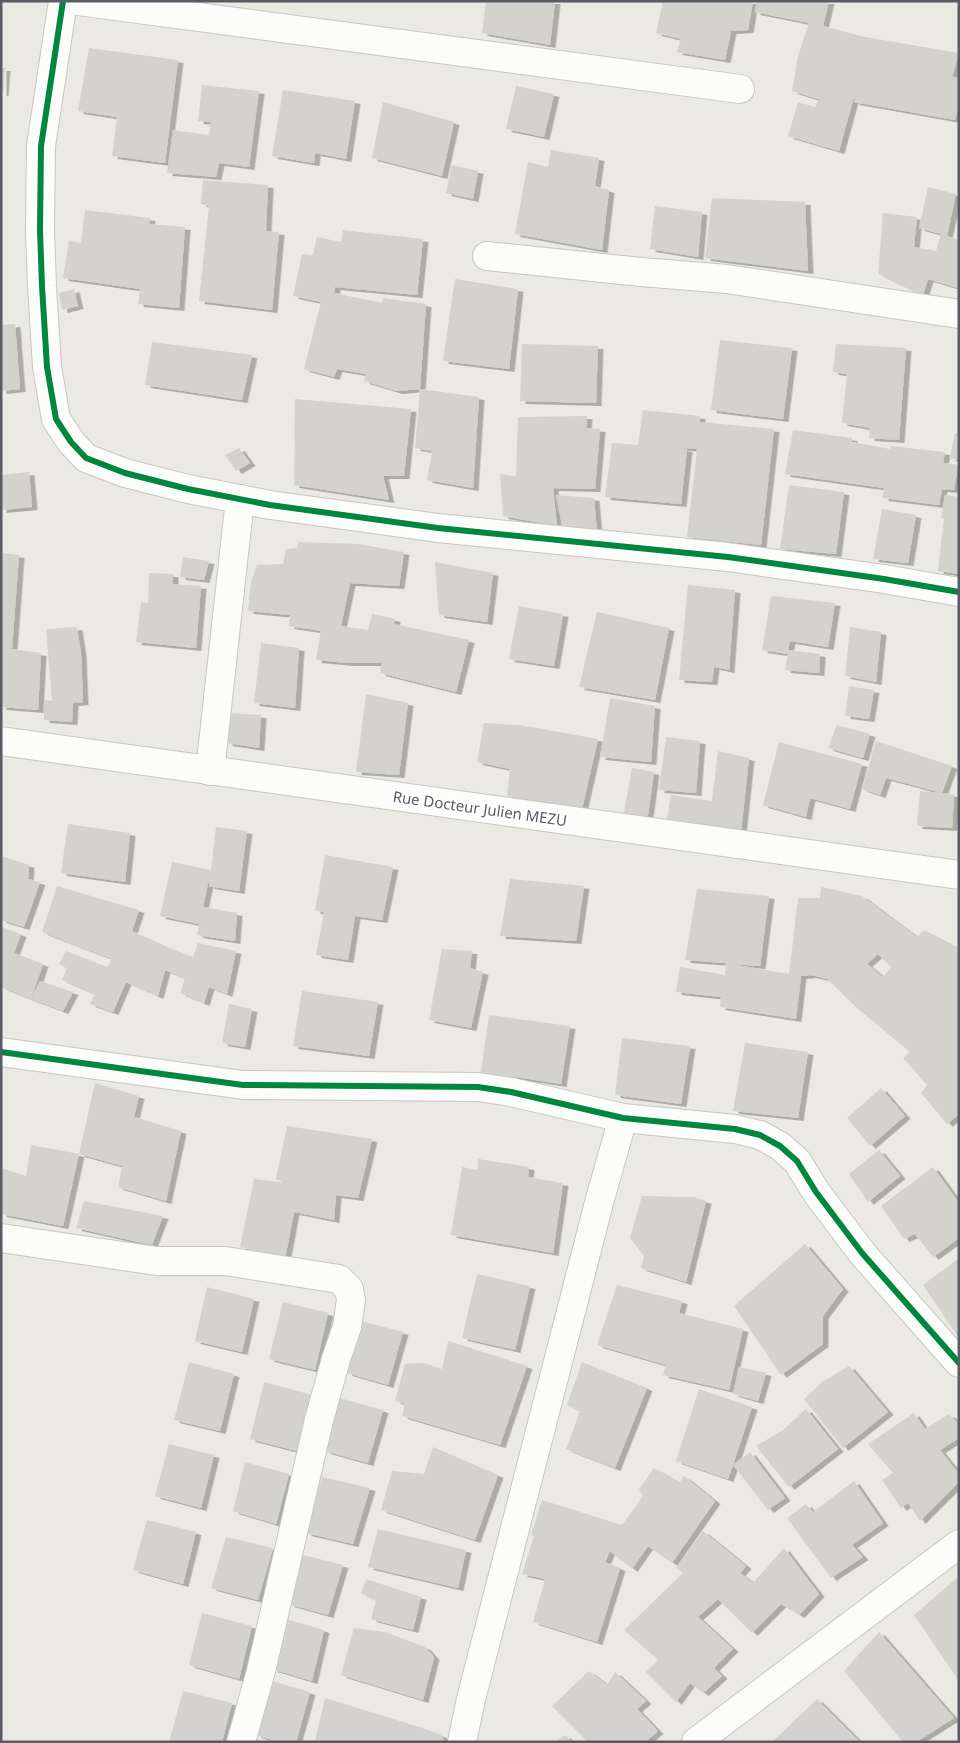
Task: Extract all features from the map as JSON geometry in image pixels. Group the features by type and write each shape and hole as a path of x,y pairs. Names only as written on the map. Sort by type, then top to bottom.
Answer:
{"street":[{"path":"64,1 41,146 40,230 42,286 47,367 56,419 71,442 86,458 125,473 188,489 270,505 438,528 728,557 884,579 959,592"},
{"path":"78,1 740,90"},
{"path":"487,256 727,279 959,314"},
{"path":"210,770 240,499"},
{"name":"Rue Docteur Julien MEZU","path":"1,741 959,875"},
{"path":"1,1052 243,1085 478,1088 511,1092 623,1118 735,1128 760,1136 780,1146 797,1161 816,1192 862,1253 959,1363"},
{"path":"462,1742 471,1699 600,1199 623,1118"},
{"path":"1,1238 157,1261 225,1261 339,1279 349,1289 351,1300 347,1327 319,1420 261,1671 241,1742"},
{"path":"696,1742 959,1544"}],"building":[{"path":"486,1 555,1 550,45 482,33"},
{"path":"663,1 753,1 748,30 731,31 725,60 677,52 681,39 656,33"},
{"path":"757,1 829,1 823,26 865,37 959,53 952,77 959,78 959,105 955,120 854,102 855,93 839,151 788,136 798,102 815,107 818,100 834,104 792,91 798,56 809,23 755,12"},
{"path":"89,48 178,60 165,163 112,156 117,117 78,111"},
{"path":"1,68 5,68 3,93 1,93"},
{"path":"202,85 259,91 249,167 219,163 216,177 167,173 173,130 209,135 211,122 198,121"},
{"path":"516,86 554,94 544,137 506,129"},
{"path":"283,90 355,101 346,159 315,153 314,163 272,156"},
{"path":"383,102 454,122 442,176 372,158"},
{"path":"551,150 599,158 595,186 609,190 602,250 515,234 528,162 548,167"},
{"path":"452,165 478,171 473,199 446,193"},
{"path":"203,180 268,185 266,231 279,232 272,310 199,301 209,206 201,204"},
{"path":"928,187 956,194 947,236 959,240 959,285 958,288 928,279 923,295 878,274 883,213 917,217 914,247 936,251 941,234 919,228"},
{"path":"712,198 805,202 808,271 705,258"},
{"path":"655,206 702,212 698,257 650,249"},
{"path":"85,210 150,218 149,224 185,227 179,308 138,304 140,289 63,278 69,241 81,243"},
{"path":"343,230 423,239 417,295 335,287 334,293 382,303 383,298 426,304 420,389 397,391 364,381 366,374 337,369 334,377 304,369 321,302 293,296 302,254 313,255 317,237 341,242"},
{"path":"455,279 518,289 509,369 443,361"},
{"path":"74,289 78,306 62,310 59,293"},
{"path":"15,324 20,389 1,391 1,325"},
{"path":"720,340 792,348 783,419 711,410"},
{"path":"152,342 252,355 242,400 145,385"},
{"path":"522,344 598,346 596,403 520,401"},
{"path":"836,344 906,348 899,440 869,438 870,428 842,423 847,374 833,372"},
{"path":"420,389 479,397 473,488 427,480 432,451 415,448"},
{"path":"295,399 411,409 404,476 383,476 389,500 294,485"},
{"path":"643,410 700,416 700,422 774,429 761,545 687,537 697,449 675,447 687,449 681,504 605,497 612,443 638,445"},
{"path":"587,416 586,428 600,429 595,489 553,488 557,526 503,516 500,474 516,476 518,417"},
{"path":"793,430 852,438 852,442 890,449 890,446 945,452 943,463 958,465 954,490 942,489 939,505 883,498 884,488 785,474"},
{"path":"955,433 959,433 959,460 950,458"},
{"path":"239,448 250,463 236,471 225,455"},
{"path":"29,472 32,507 1,510 1,475"},
{"path":"789,485 844,492 836,554 780,549"},
{"path":"556,495 594,498 597,532 562,525"},
{"path":"945,495 959,497 959,574 938,571 944,518 941,518"},
{"path":"882,509 916,515 908,563 873,559"},
{"path":"299,542 358,544 404,552 399,586 350,583 341,626 368,630 372,614 395,619 394,624 469,640 456,692 380,673 382,663 348,663 316,660 321,631 289,626 290,615 248,611 251,582 257,565 283,564 286,549 297,548"},
{"path":"1,553 19,555 12,649 41,653 38,710 1,707"},
{"path":"183,557 209,561 204,580 180,577"},
{"path":"435,562 493,573 487,622 439,615"},
{"path":"149,573 173,574 173,584 201,586 196,648 136,642 141,602 148,603"},
{"path":"688,585 735,590 729,670 714,667 712,682 679,680"},
{"path":"771,596 835,603 828,647 790,641 788,650 820,654 819,673 785,670 788,654 762,650"},
{"path":"519,606 563,614 554,666 509,659"},
{"path":"597,612 669,628 655,700 579,687"},
{"path":"77,627 81,653 83,702 73,703 72,722 44,720 44,700 52,701 46,629"},
{"path":"850,627 881,632 876,682 845,676"},
{"path":"261,643 299,648 295,708 254,703"},
{"path":"849,686 874,690 869,719 845,716"},
{"path":"366,694 408,703 399,775 356,772"},
{"path":"610,698 655,706 651,762 600,757"},
{"path":"231,713 261,715 259,748 227,743"},
{"path":"484,723 520,725 598,739 582,809 507,796 510,769 477,762"},
{"path":"837,725 870,734 863,758 828,748"},
{"path":"666,737 700,741 696,793 659,790"},
{"path":"876,741 952,766 942,793 886,778 880,795 862,789"},
{"path":"779,742 862,764 850,809 810,798 806,817 763,805"},
{"path":"718,751 749,758 741,832 666,825 671,795 712,801"},
{"path":"632,768 654,772 647,822 623,818"},
{"path":"920,791 954,794 952,828 917,826"},
{"path":"68,824 130,833 125,882 61,873"},
{"path":"216,827 247,831 239,891 209,886 210,874 203,907 237,913 235,941 197,935 199,924 160,916 172,862 211,870"},
{"path":"325,855 393,867 382,920 355,916 348,960 316,955 324,912 315,911"},
{"path":"1,856 29,865 28,879 40,882 24,927 1,920"},
{"path":"510,879 584,886 576,941 500,936"},
{"path":"57,886 139,910 132,931 193,957 198,943 236,951 227,994 209,987 204,1003 180,993 185,978 165,970 158,996 126,982 113,1012 90,1004 95,994 62,980 67,968 59,964 66,951 107,967 112,959 42,932"},
{"path":"821,887 862,896 917,937 924,930 959,948 959,1114 947,1124 921,1093 927,1085 903,1058 910,1052 856,1007 827,979 811,975 801,976 796,1019 720,1007 721,997 676,992 680,967 725,975 726,963 685,960 697,889 769,896 760,966 730,964 789,974 798,898 820,898","holes":["878,954 891,967 883,977 867,964"]},
{"path":"1,927 21,934 14,953 43,964 31,999 1,987"},
{"path":"442,949 472,951 470,968 483,972 471,1028 429,1020"},
{"path":"40,981 73,992 63,1011 31,999"},
{"path":"302,991 378,1002 369,1056 293,1046"},
{"path":"229,1004 252,1009 245,1047 222,1043"},
{"path":"489,1015 570,1026 561,1084 516,1077 512,1091 479,1087"},
{"path":"622,1038 690,1046 681,1104 615,1095"},
{"path":"745,1043 808,1052 798,1118 733,1111"},
{"path":"95,1083 139,1096 134,1117 181,1131 166,1201 118,1187 122,1166 79,1154"},
{"path":"881,1088 905,1116 870,1146 847,1118"},
{"path":"287,1126 372,1139 358,1198 336,1195 334,1220 294,1212 285,1259 240,1247 254,1179 287,1183 276,1179"},
{"path":"31,1145 79,1154 63,1226 1,1214 1,1168 26,1176"},
{"path":"879,1150 900,1176 868,1202 849,1174"},
{"path":"478,1159 529,1167 528,1177 563,1183 553,1253 451,1235 462,1167 478,1170"},
{"path":"933,1167 959,1203 959,1238 933,1257 915,1234 904,1239 881,1206"},
{"path":"642,1196 694,1197 706,1201 686,1282 641,1268 644,1256 630,1238"},
{"path":"84,1201 163,1216 152,1245 76,1228"},
{"path":"805,1244 843,1289 823,1316 823,1344 781,1375 734,1306"},
{"path":"959,1258 959,1338 923,1285"},
{"path":"477,1274 530,1286 515,1350 462,1338"},
{"path":"617,1285 682,1301 679,1313 743,1329 729,1390 663,1375 666,1365 597,1345"},
{"path":"207,1287 254,1299 242,1352 195,1341"},
{"path":"283,1302 328,1313 315,1370 269,1359"},
{"path":"361,1321 403,1332 388,1385 347,1373"},
{"path":"448,1341 527,1366 500,1445 402,1416 405,1404 395,1401 405,1364 424,1363 442,1369"},
{"path":"189,1362 234,1374 220,1431 174,1420"},
{"path":"582,1362 647,1388 615,1468 566,1449 580,1411 567,1405"},
{"path":"849,1366 888,1412 843,1448 804,1399 822,1382"},
{"path":"739,1367 766,1373 758,1401 733,1394"},
{"path":"264,1382 312,1395 297,1451 250,1439"},
{"path":"699,1389 752,1407 728,1479 676,1461"},
{"path":"340,1398 383,1410 368,1463 325,1451"},
{"path":"806,1409 838,1449 789,1487 756,1446 783,1430"},
{"path":"914,1413 925,1429 949,1414 959,1424 959,1438 940,1450 959,1474 959,1482 920,1521 908,1503 901,1508 882,1480 893,1473 868,1444"},
{"path":"169,1444 214,1455 201,1508 155,1496"},
{"path":"433,1447 498,1475 475,1540 381,1510 392,1471 424,1474"},
{"path":"750,1452 785,1498 768,1510 733,1465"},
{"path":"245,1462 289,1474 276,1524 233,1511"},
{"path":"654,1468 680,1482 684,1476 715,1501 672,1563 648,1546 632,1569 610,1551 605,1562 592,1557 620,1568 597,1642 533,1622 545,1579 522,1574 534,1536 531,1535 542,1500 622,1525 643,1496 639,1489"},
{"path":"322,1477 370,1488 353,1544 306,1533"},
{"path":"854,1481 883,1523 852,1545 863,1557 831,1578 787,1518 806,1504 813,1512"},
{"path":"147,1520 196,1532 183,1584 133,1570"},
{"path":"378,1529 466,1550 458,1588 368,1567"},
{"path":"703,1531 746,1566 740,1573 753,1583 784,1548 819,1594 799,1615 781,1604 752,1633 718,1599 698,1617 733,1649 714,1668 722,1676 703,1693 690,1683 676,1702 646,1672 658,1660 624,1630 683,1573 676,1568"},
{"path":"226,1537 273,1548 258,1600 211,1588"},
{"path":"303,1555 343,1565 328,1615 289,1604"},
{"path":"959,1576 959,1681 914,1615"},
{"path":"366,1579 421,1597 413,1630 371,1619 376,1601 361,1593"},
{"path":"202,1613 252,1626 239,1679 189,1665"},
{"path":"286,1619 324,1630 312,1681 272,1669"},
{"path":"354,1628 385,1632 425,1647 434,1657 423,1700 341,1675"},
{"path":"879,1632 954,1718 916,1742 903,1742 844,1671"},
{"path":"589,1671 607,1685 615,1672 646,1701 637,1709 658,1731 645,1742 588,1742 552,1706"},
{"path":"272,1681 310,1692 296,1742 279,1742 256,1735"},
{"path":"183,1691 232,1703 222,1742 169,1742"},
{"path":"325,1698 426,1729 441,1735 445,1742 315,1741"},
{"path":"817,1699 860,1742 772,1742"},
{"path":"565,1735 571,1742 556,1742"}],"cycle path":[{"path":"63,1 41,146 40,230 42,286 47,367 56,419 71,442 86,458 125,473 188,489 270,505 438,528 728,557 884,579 959,592"},
{"path":"1,1052 243,1085 478,1087 511,1092 623,1118 735,1129 760,1135 780,1146 797,1161 816,1192 862,1253 959,1363"}]}
